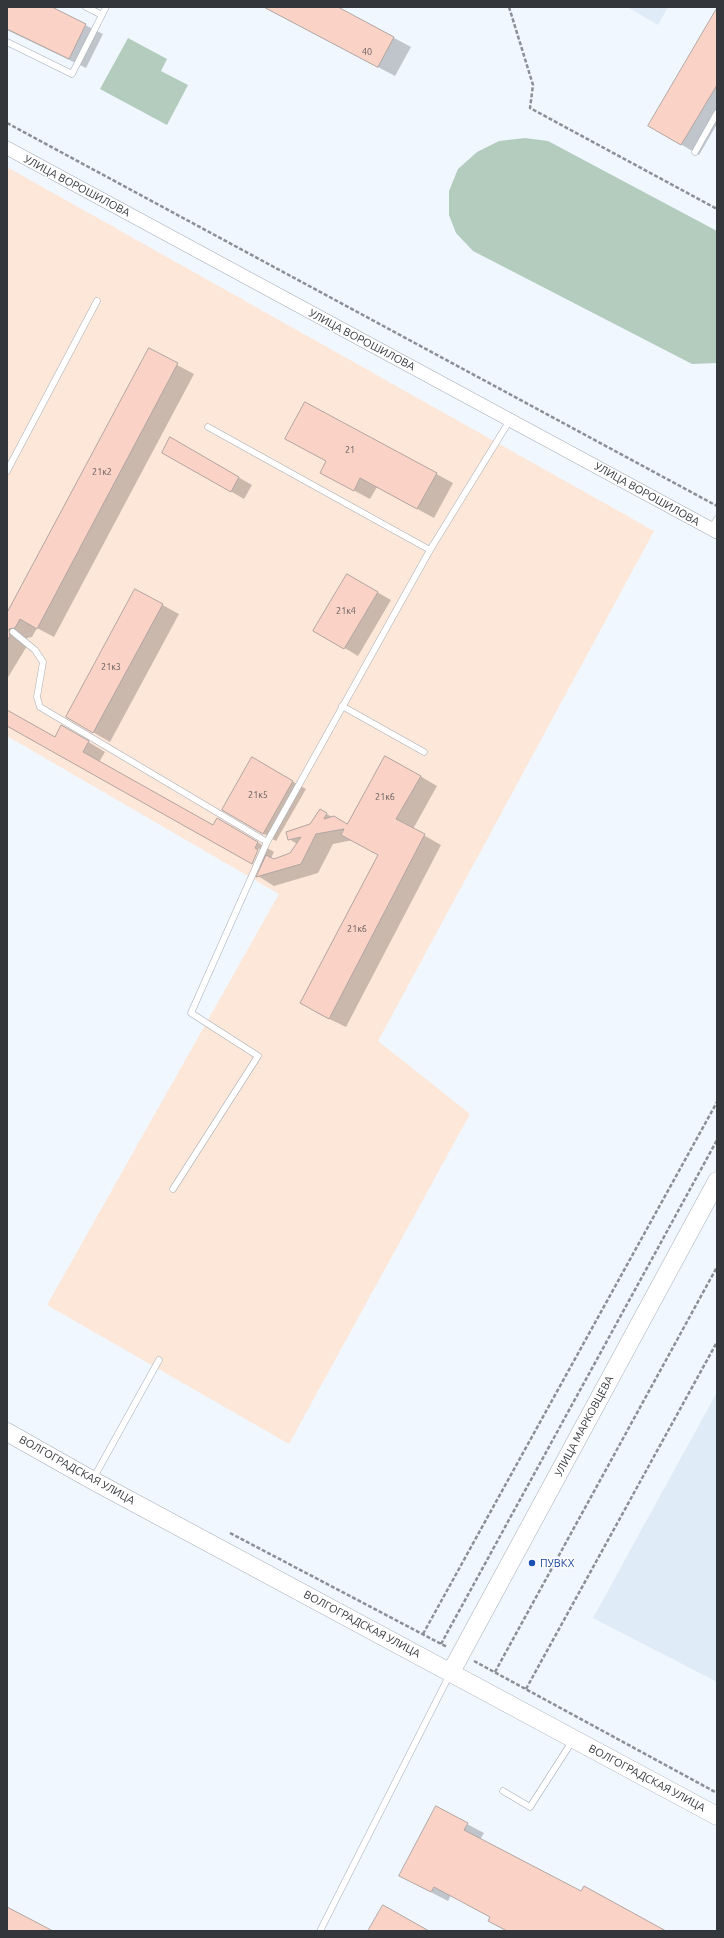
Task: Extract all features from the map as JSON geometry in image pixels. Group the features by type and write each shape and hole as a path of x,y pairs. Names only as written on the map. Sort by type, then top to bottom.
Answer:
{"main road":[{"name":"УЛИЦА МАРКОВЦЕВА","path":"451,1672 717,1181"},
{"name":"ВОЛГОГРАДСКАЯ УЛИЦА","path":"7,1432 92,1480 717,1816"}],"street":[{"name":"УЛИЦА ВОРОШИЛОВА","path":"7,148 510,420 715,526"}],"lane":[{"path":"86,7 102,15"},
{"path":"7,42 72,74 106,7"},
{"path":"695,152 717,113"},
{"path":"7,472 96,301"},
{"path":"173,1189 258,1056 191,1013 267,842 430,550 510,420"},
{"path":"208,427 430,550"},
{"path":"13,632 36,650 43,662 37,697 40,707 267,842"},
{"path":"342,706 424,752"},
{"path":"92,1480 158,1360"},
{"path":"320,1931 451,1672"},
{"path":"503,1792 530,1807 574,1739"}],"path":[{"path":"509,7 533,85 530,108 717,209"},
{"path":"7,123 717,506"},
{"path":"423,1634 717,1102"},
{"path":"441,1644 717,1140"},
{"path":"495,1672 717,1267"},
{"path":"526,1689 717,1342"},
{"path":"226,1531 495,1672 717,1793"}],"shaded area":[{"path":"627,7 668,7 658,25"},
{"path":"7,167 654,531 378,1041 470,1114 289,1444 47,1305 279,894 7,736"},
{"path":"717,1392 717,1682 593,1618"}],"green space":[{"path":"128,38 167,59 161,71 188,85 167,125 100,89"},
{"path":"525,138 548,141 717,231 717,363 692,364 473,251 456,233 449,215 449,191 458,169 477,152 499,141"}],"building":[{"path":"7,7 52,7 86,24 69,59 7,29"},
{"path":"264,7 338,7 394,37 378,67"},
{"path":"717,8 717,85 681,145 648,126"},
{"path":"149,348 178,363 37,629 20,619 15,628 9,629 10,636 7,641 7,613"},
{"path":"305,402 437,473 417,509 360,478 354,491 320,473 326,461 285,439"},
{"path":"170,437 239,477 231,492 162,453"},
{"path":"347,574 378,592 344,649 313,631"},
{"path":"135,589 163,604 93,733 66,717"},
{"path":"7,710 55,737 61,725 89,741 83,752 213,825 217,818 258,842 255,848 258,850 252,864 7,726"},
{"path":"385,756 421,776 396,819 425,834 329,1019 300,1003 378,855 341,835 344,829 316,834 301,864 256,877 266,855 274,859 290,853 301,837 288,840 286,832 310,824 320,809 327,813 324,819 334,816 347,824"},
{"path":"252,757 293,781 263,834 222,810"},
{"path":"436,1806 468,1823 464,1830 581,1891 584,1886 666,1931 507,1931 488,1921 490,1917 434,1887 431,1892 399,1876"},
{"path":"383,1905 429,1931 368,1931"},
{"path":"7,1907 53,1931 7,1931"}],"place":[{"name":"ПУВКХ","path":"532,1563"}]}
